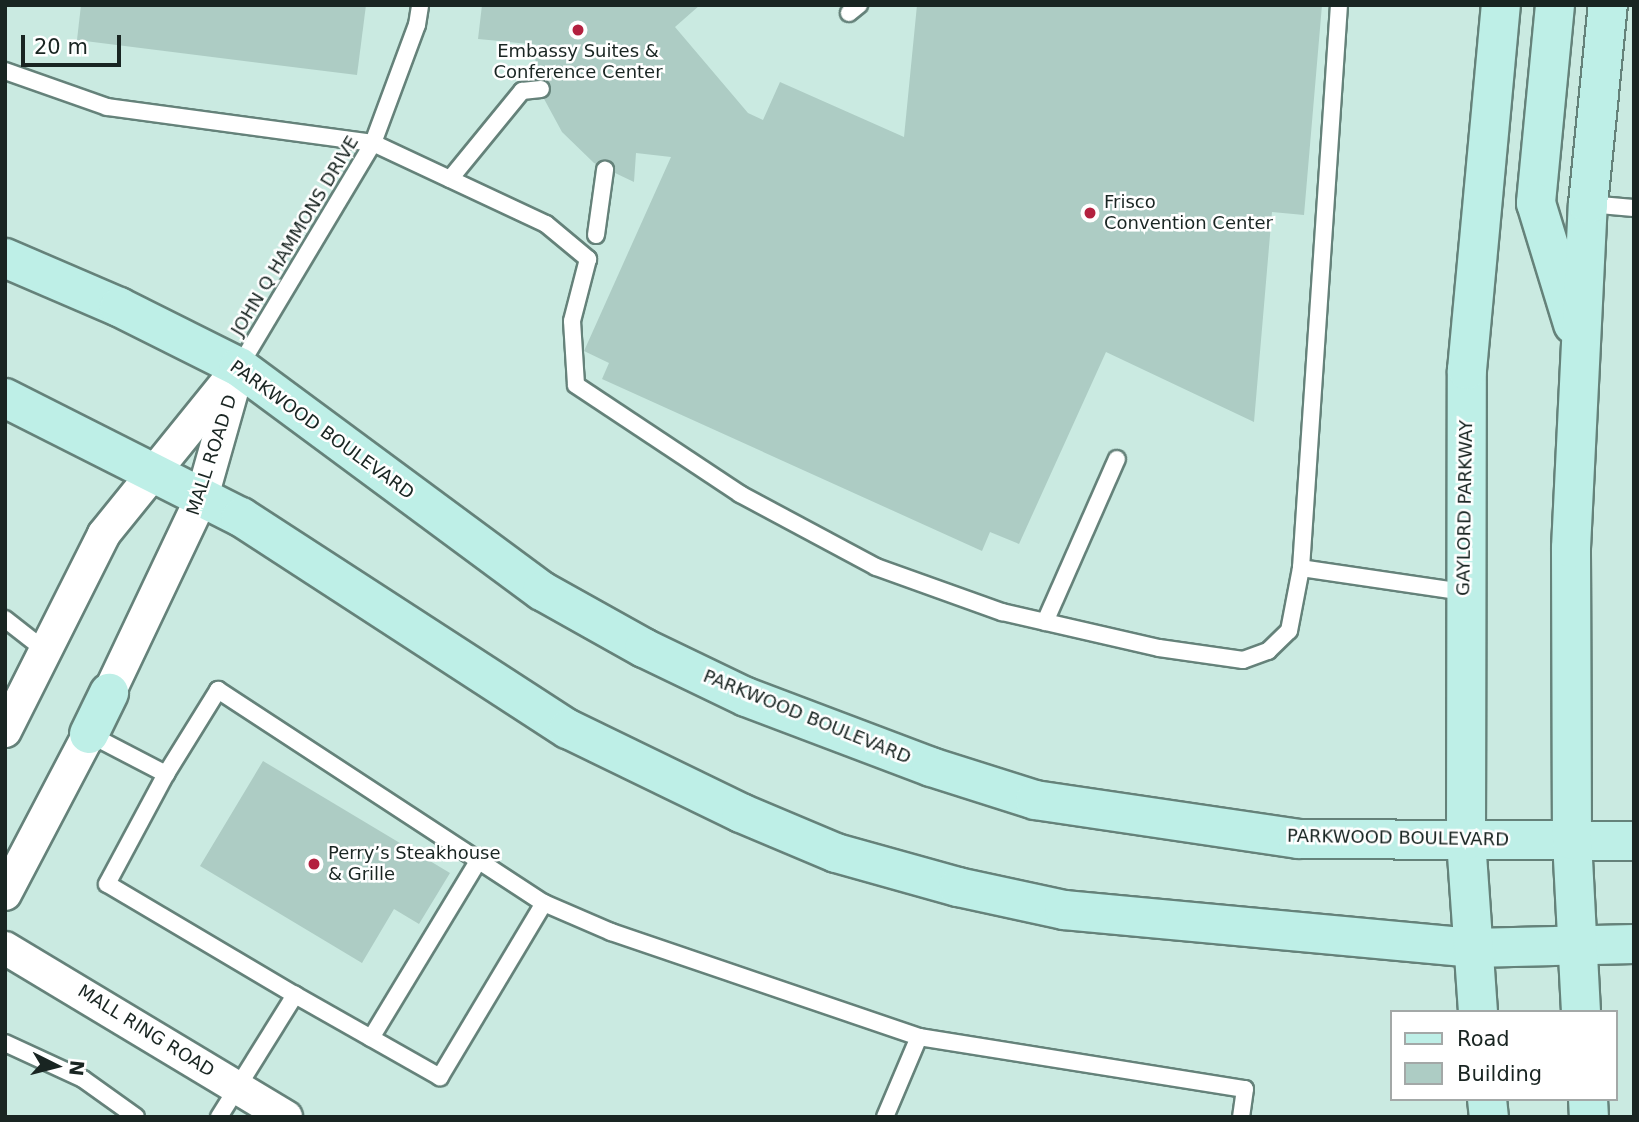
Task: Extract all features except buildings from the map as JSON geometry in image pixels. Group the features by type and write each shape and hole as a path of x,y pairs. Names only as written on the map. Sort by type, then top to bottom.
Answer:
{"main road":[{"name":"GAYLORD PARKWAY","path":"1478,1010 1466,840 1463,592 1467,370 1501,5"},
{"path":"1555,5 1536,203 1581,350"},
{"path":"1581,1010 1575,946 1572,840 1571,548 1588,204 1608,5"},
{"name":"PARKWOOD BOULEVARD","path":"5,258 119,307 239,366 542,591 644,648 746,697 931,767 1035,800 1298,839 1634,841"},
{"path":"5,398 241,517 568,729 741,813 836,853 958,887 1064,910 1472,948 1634,944"},
{"name":"MALL ROAD D","path":"89,734 109,692"}],"street":[{"name":"MALL ROAD D","path":"5,732 104,534 156,474 239,366"},
{"name":"MALL ROAD D","path":"109,692 202,497 239,366"},
{"name":"MALL ROAD D","path":"5,894 89,734"},
{"name":"MALL RING ROAD","path":"5,948 96,998 286,1117"}],"lane":[{"name":"JOHN Q HAMMONS DRIVE","path":"239,366 373,143 417,25 420,5"},
{"path":"5,71 107,107 373,143 450,179 545,224 588,259 572,321 576,385 740,494 876,567 1002,612 1159,648 1256,658 1289,631 1301,568 1339,5"},
{"path":"450,179 522,91 541,89"},
{"path":"596,235 606,170"},
{"path":"1588,204 1634,208"},
{"path":"1045,622 1117,459"},
{"path":"1301,568 1463,592"},
{"path":"5,619 46,651"},
{"path":"544,902 440,1077 107,884 166,774 218,690 544,902 611,932 919,1037 1245,1089 1241,1117"},
{"path":"89,734 166,774"},
{"path":"372,1038 479,860"},
{"path":"219,1117 295,995"},
{"path":"885,1117 919,1037"},
{"path":"5,1043 83,1079 136,1117"}],"place":[{"name":"Embassy Suites & Conference Center","path":"578,30"},
{"name":"Frisco Convention Center","path":"1090,213"},
{"name":"Perry’s Steakhouse & Grille","path":"314,864"}]}
